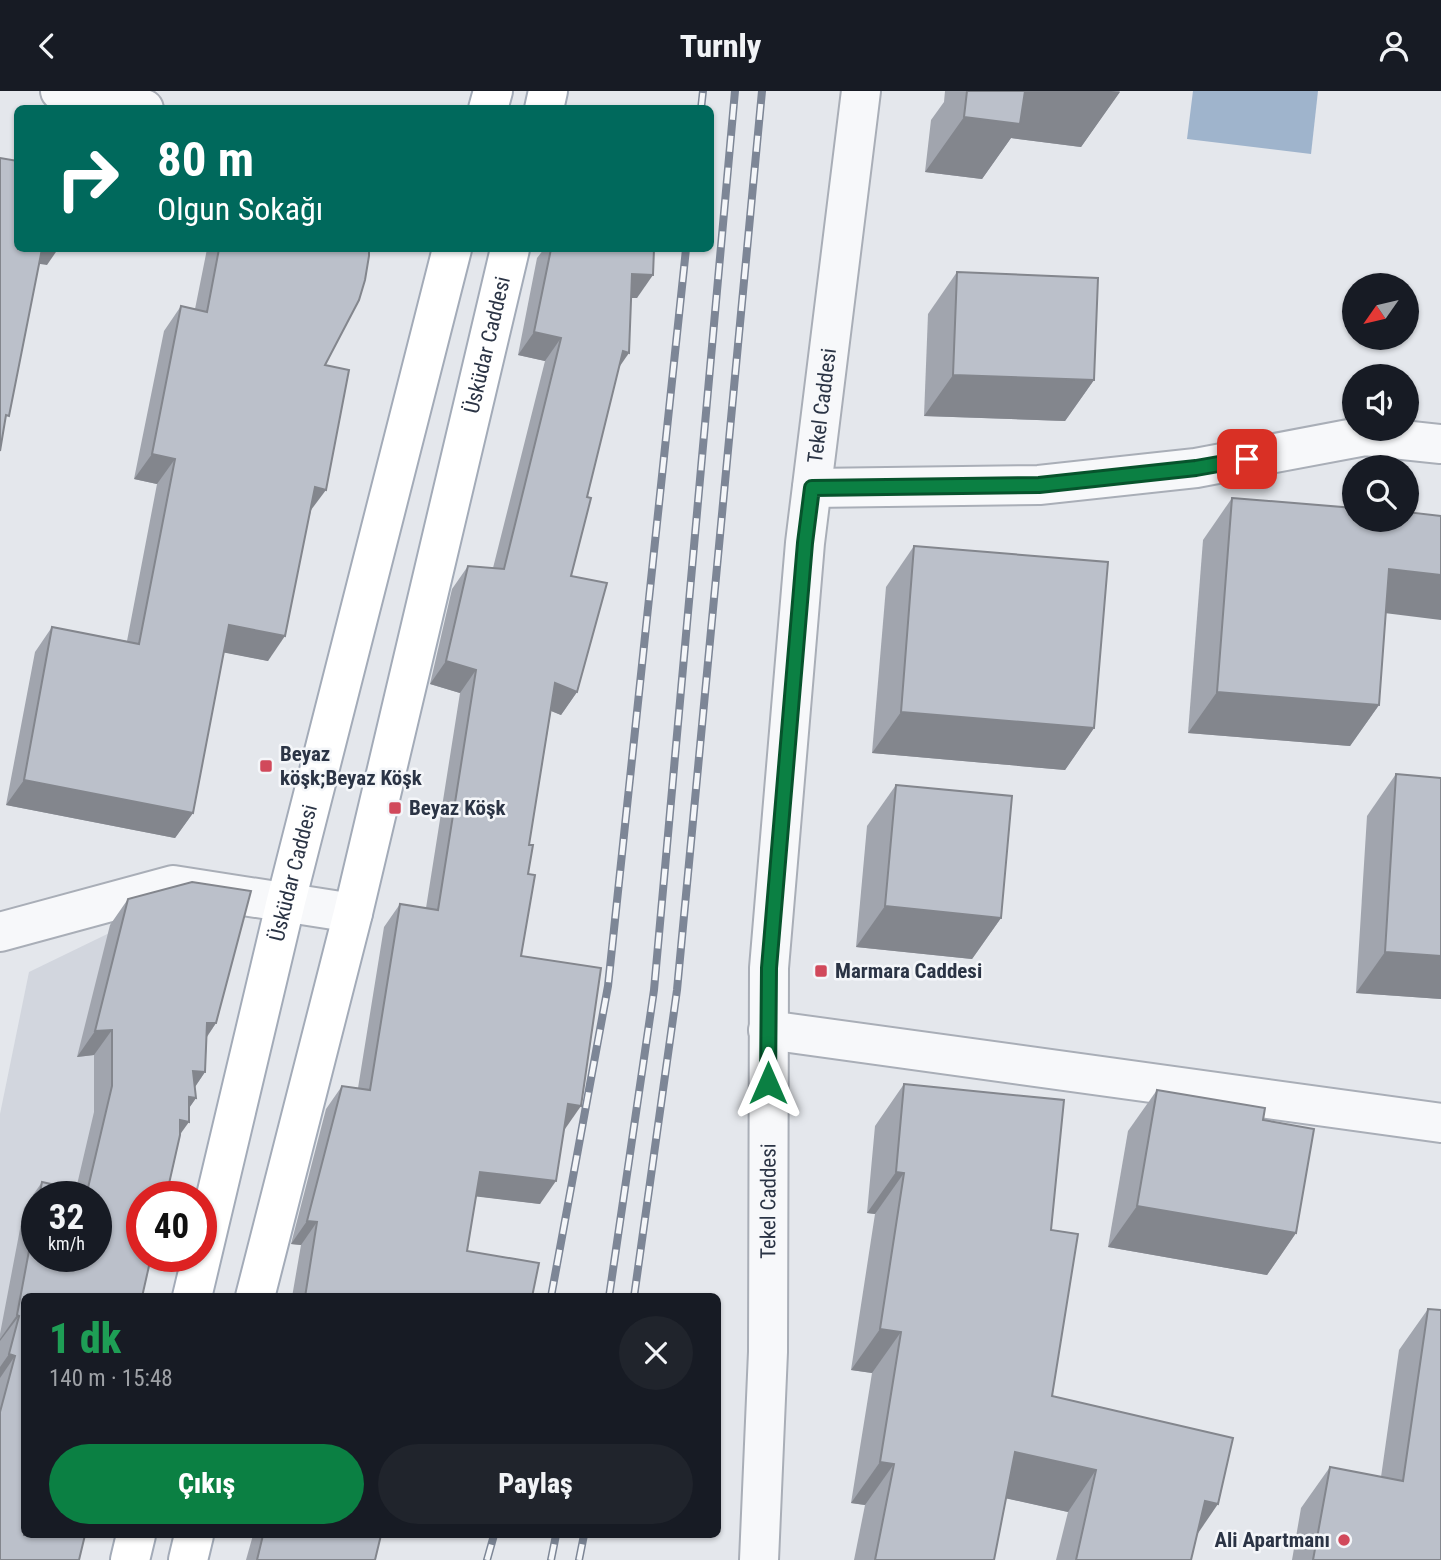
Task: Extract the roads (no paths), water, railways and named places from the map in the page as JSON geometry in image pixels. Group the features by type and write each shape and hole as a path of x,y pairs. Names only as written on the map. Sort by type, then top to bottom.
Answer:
{"main road":[{"name":"Üsküdar Caddesi","path":"193,1293 286,901 451,252"},
{"name":"Üsküdar Caddesi","path":"256,1293 352,913 509,252"},
{"path":"130,1560 135,1538"},
{"path":"188,1560 193,1538"}],"street":[{"path":"60,91 125,105"},
{"name":"Tekel Caddesi","path":"760,1560 768,1352 770,954 805,543 861,91"},
{"path":"812,488 1039,485 1196,468 1365,436 1441,444"},
{"path":"0,932 173,885 352,913"},
{"path":"768,1030 1441,1123"}],"water":[{"path":"1193,91 1318,91 1311,154 1187,139"}],"railway":[{"path":"701,105 703,91"},
{"path":"610,1293 654,990 735,91"},
{"path":"635,1293 677,990 762,91"},
{"path":"552,1293 608,986 686,252"},
{"path":"487,1560 493,1538"},
{"path":"551,1560 555,1538"},
{"path":"579,1560 583,1538"}],"place":[{"name":"Beyaz köşk;Beyaz Köşk","path":"266,766"},
{"name":"Beyaz Köşk","path":"395,808"},
{"name":"Marmara Caddesi","path":"821,971"},
{"name":"Ali Apartmanı","path":"1344,1540"}]}
